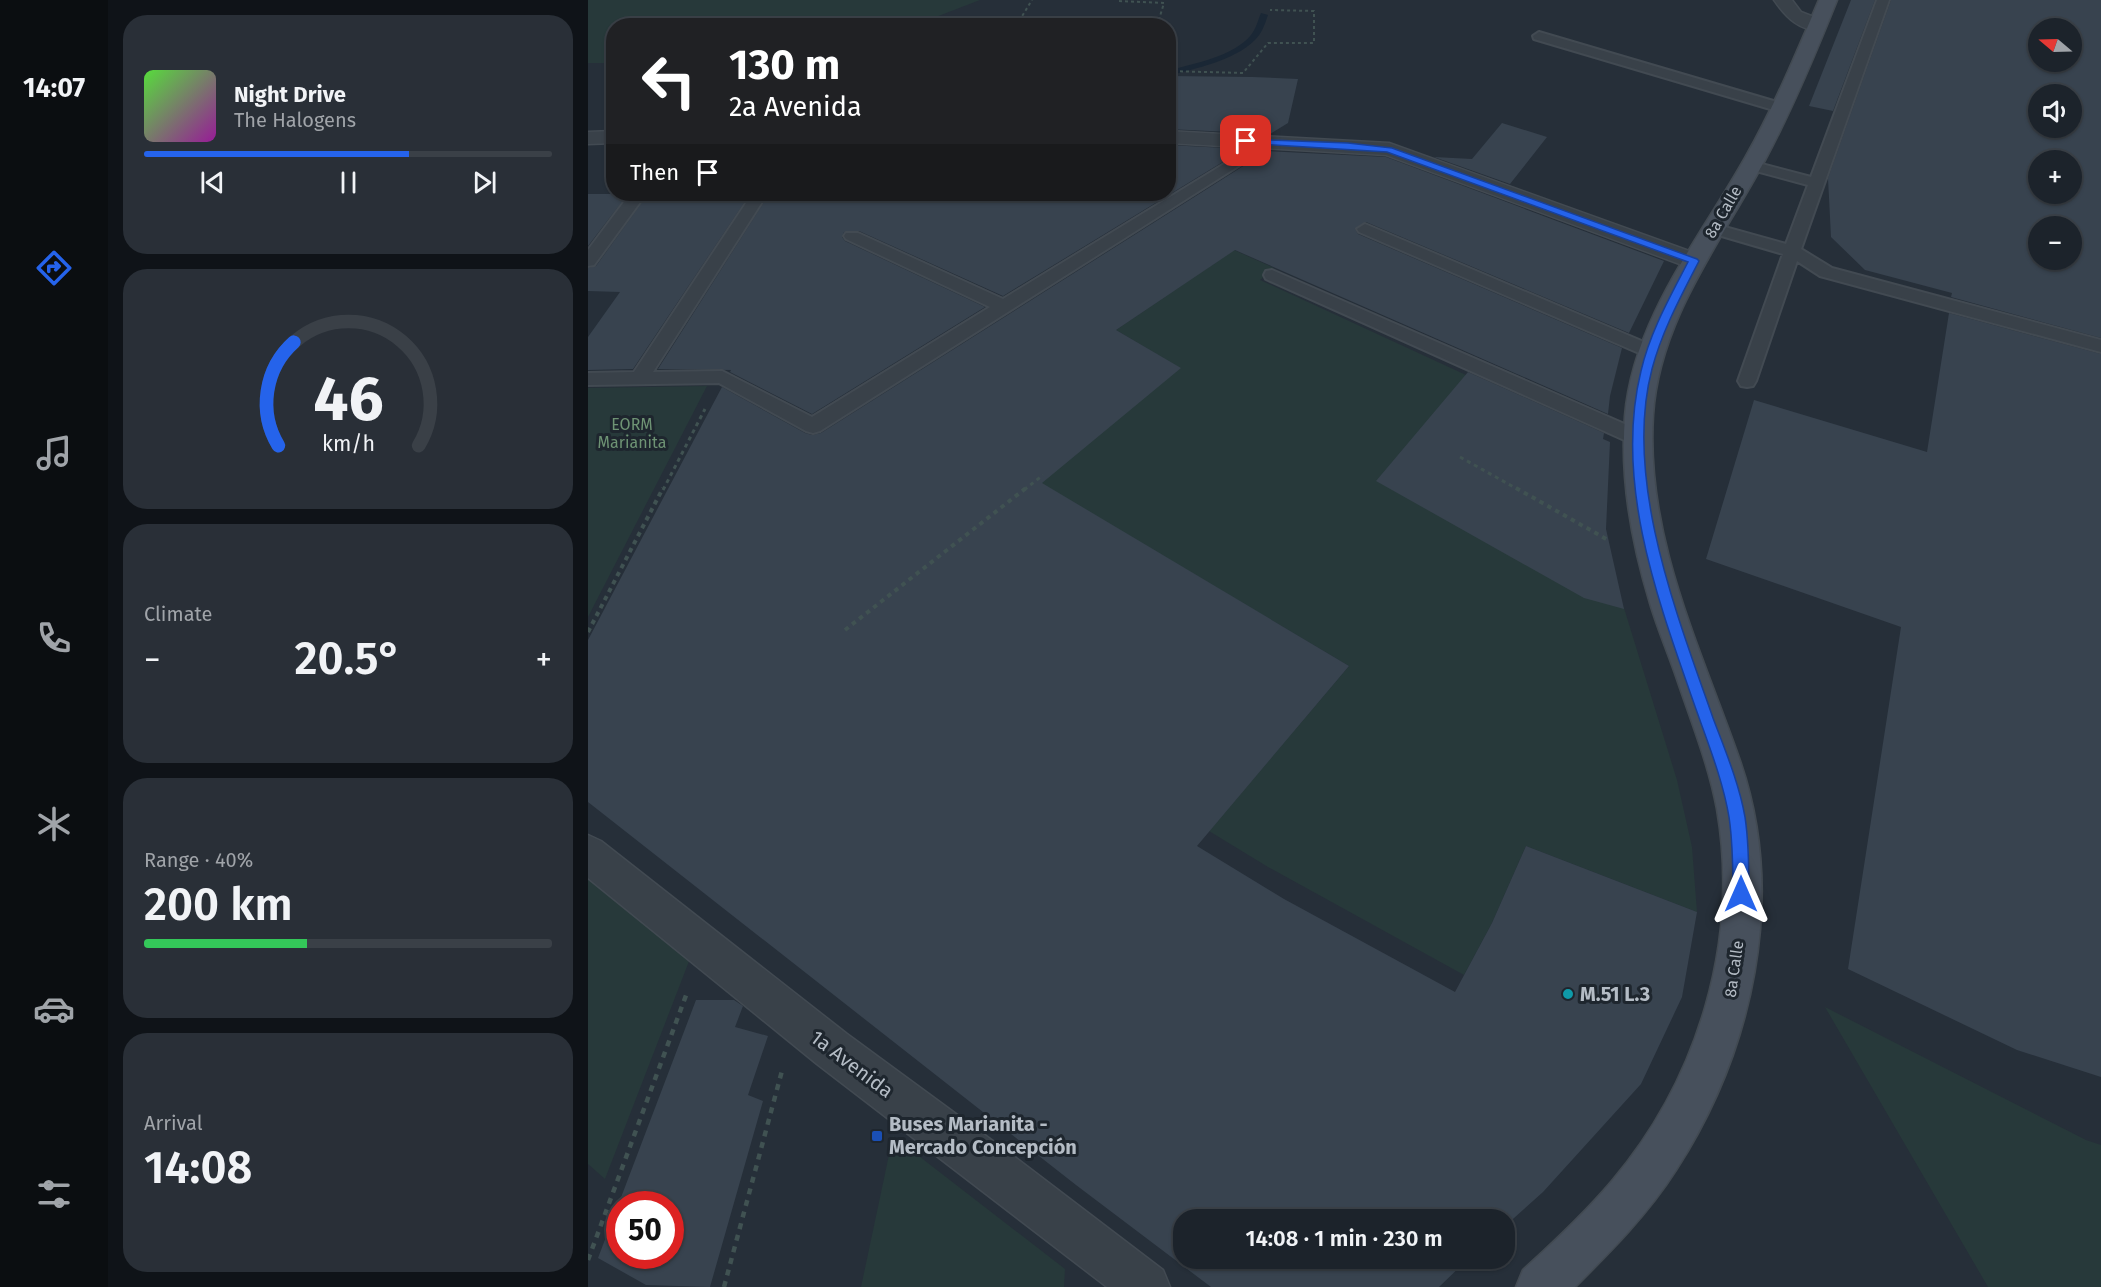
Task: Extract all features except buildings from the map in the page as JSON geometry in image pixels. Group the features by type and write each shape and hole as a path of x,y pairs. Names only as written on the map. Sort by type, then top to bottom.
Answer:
{"main road":[{"name":"8a Calle","path":"1540,1287 1599,1229 1631,1193 1656,1158 1704,1077 1731,998 1741,904 1741,847 1737,815 1726,776 1662,592 1644,504 1638,438 1643,388 1652,352 1667,313 1694,261 1782,108 1822,13"}],"street":[{"path":"1783,0 1794,16 1822,13"},
{"path":"588,138 606,137"},
{"path":"1176,138 1348,145 1389,149 1694,261"},
{"name":"1a Avenida","path":"588,854 795,1020 1134,1277"}],"lane":[{"path":"1747,381 1883,0"},
{"path":"1539,36 1782,108"},
{"path":"1176,198 1266,142"},
{"path":"1750,165 1817,183"},
{"path":"588,261 633,201"},
{"path":"639,378 754,201"},
{"path":"588,379 722,377 813,426 1171,201"},
{"path":"1365,229 1652,352"},
{"path":"1714,229 1792,251 1826,272 2101,346"},
{"path":"852,236 1003,306"},
{"path":"1272,275 1638,438"}],"path":[{"path":"1021,18 1032,0"},
{"path":"1119,1 1164,3 1159,18"},
{"path":"1176,72 1243,73 1268,43 1314,43 1314,11 1270,10"},
{"path":"588,632 722,377"},
{"path":"1460,457 1656,566"},
{"path":"845,630 1043,475"},
{"path":"588,1260 704,947"},
{"path":"724,1287 795,1020"}],"green space":[{"path":"588,0 980,0 933,18 606,18 606,63 588,63"},
{"path":"1234,250 1274,268 1260,280 1466,375 1624,608 1677,780 1692,847 1697,912 1526,846 1492,923 1464,975 1268,867 1209,831 1349,666 1084,509 988,524 1180,368 1116,330"},
{"name":"EORM Marianita","path":"707,386 588,617 588,388"},
{"path":"588,868 693,951 605,1179 588,1164"},
{"path":"1825,1007 2086,1140 2101,1145 2101,1287 1988,1287"},
{"path":"893,1136 1065,1269 1064,1287 861,1287"}],"waterway":[{"path":"1176,71 1212,60 1243,46 1256,34 1264,15"}],"place":[{"name":"M.51 L.3","path":"1568,994"},
{"name":"Buses Marianita - Mercado Concepción","path":"877,1136"}],"route":[{"path":"1246,141 1389,149 1694,261 1667,313 1646,369 1639,412 1639,467 1651,545 1662,592 1699,695 1737,815 1741,847 1741,894"}]}
